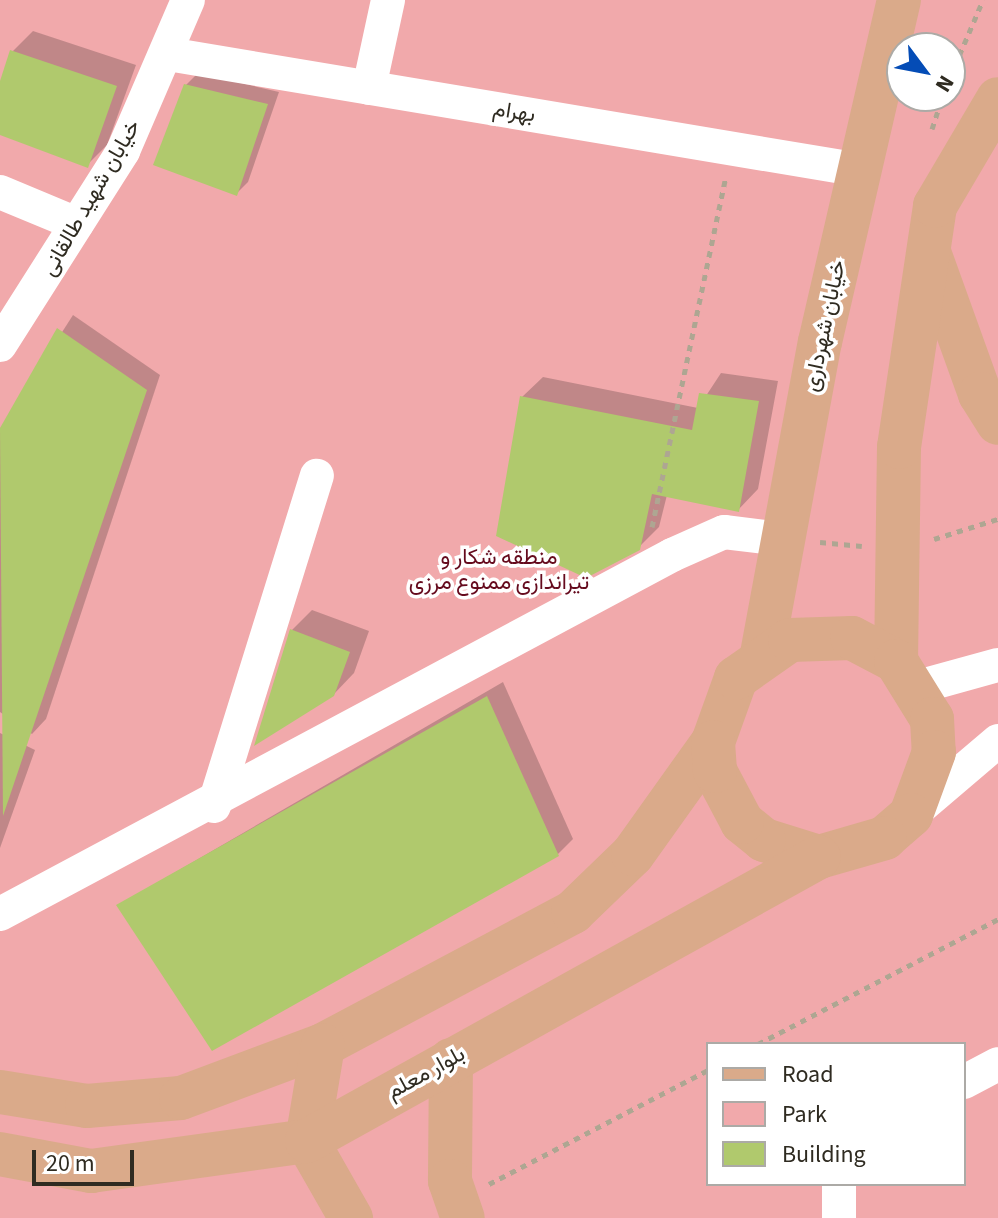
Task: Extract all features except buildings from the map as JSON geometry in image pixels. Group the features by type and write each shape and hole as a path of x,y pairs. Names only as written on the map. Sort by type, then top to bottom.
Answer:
{"main road":[{"name":"خیابان شهرداری","path":"762,654 860,170 899,0"},
{"path":"713,742 715,771 742,822 764,840 819,857 885,838 911,815 934,752 907,674 899,447 935,206 998,99"},
{"path":"928,249 980,394 998,423"},
{"path":"0,1092 87,1106 181,1098 323,1045 573,912 633,854 713,742 736,678 762,654 820,635 852,638 907,674"},
{"name":"بلوار معلم","path":"0,1154 91,1171 307,1141 819,857"},
{"path":"323,1045 307,1141 351,1218"},
{"path":"451,1060 450,1181 460,1209"}],"street":[{"name":"خیابان شهيد طالقانی","path":"0,345 123,151 168,54 188,0"},
{"path":"369,88 388,0"},
{"name":"بهرام","path":"168,54 860,170"},
{"path":"0,192 77,224"},
{"path":"214,806 317,476"},
{"path":"0,914 214,806 491,646 643,569 724,532 783,539"},
{"path":"907,674 998,665"},
{"path":"911,815 998,741"},
{"path":"966,1081 998,1064"},
{"path":"839,1186 839,1218"}],"path":[{"path":"966,40 983,0"},
{"path":"643,569 732,148"},
{"path":"762,1042 998,919"},
{"path":"460,1209 706,1071"}],"green space":[{"name":"منطقه شکار و تیراندازی ممنوع مرزی","path":"0,0 998,0 998,1218 0,1218"}]}
